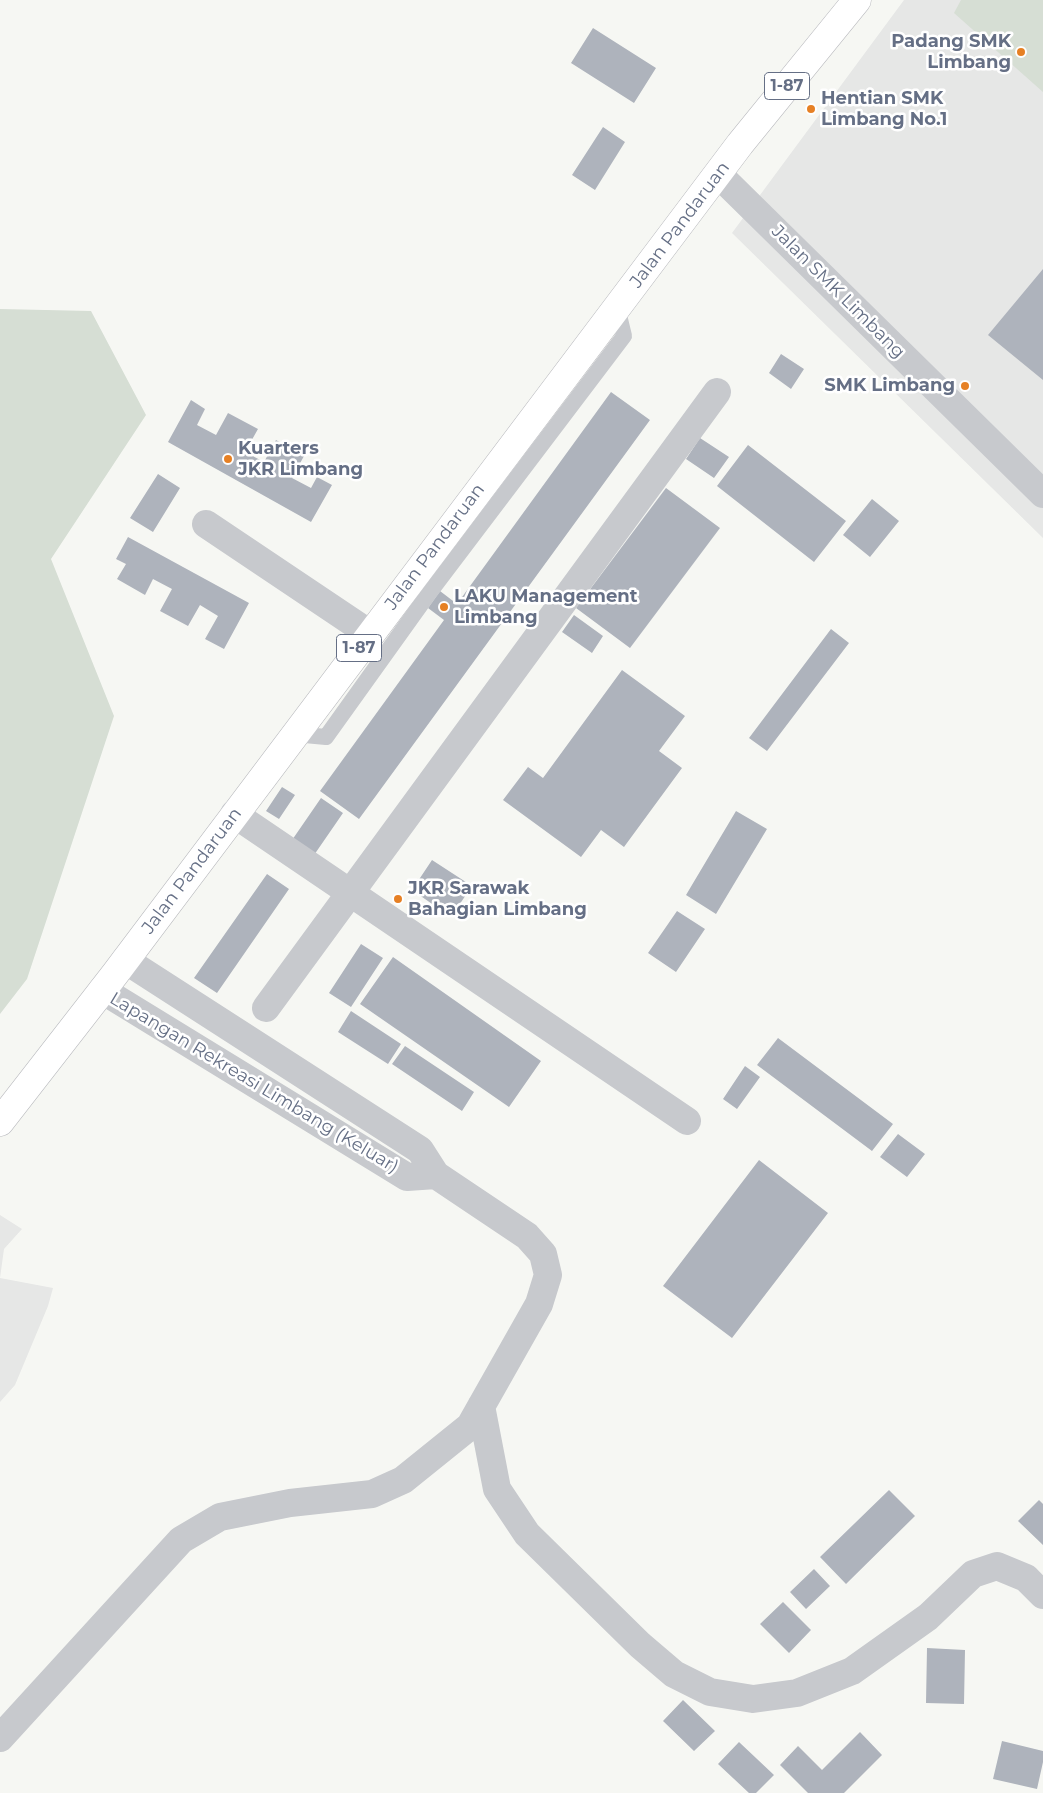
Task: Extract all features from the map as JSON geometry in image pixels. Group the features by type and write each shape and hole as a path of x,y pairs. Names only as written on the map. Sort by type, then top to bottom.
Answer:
{"highway":[{"name":"Jalan Pandaruan","path":"0,1122 125,960 718,174 857,0"}],"street":[{"name":"Jalan SMK Limbang","path":"718,174 1043,494"},
{"path":"266,1008 717,392"},
{"path":"206,524 370,634"},
{"path":"234,814 687,1121"},
{"path":"0,1738 181,1540 220,1517 290,1503 372,1494 403,1480 470,1426 538,1304 548,1275 543,1254 527,1236 436,1175 420,1150 125,960"},
{"name":"Lapangan Rekreasi Limbang (Keluar)","path":"102,990 407,1177 436,1175"},
{"path":"482,1406 497,1489 527,1534 640,1645 674,1674 710,1692 752,1699 798,1693 852,1671 928,1617 973,1574 997,1566 1026,1578 1043,1595"}],"lane":[{"path":"294,734 326,737 427,596 624,336 617,307"}],"shaded area":[{"name":"SMK Limbang","path":"904,0 1043,0 1043,538 732,233"},
{"name":"Padang SMK Limbang","path":"961,0 1043,0 1043,92 954,13"},
{"path":"0,309 91,311 146,415 51,559 114,716 27,979 0,1014"},
{"path":"0,1215 22,1229 4,1249 0,1278"},
{"path":"0,1278 53,1288 48,1306 15,1385 0,1402"}],"building":[{"path":"593,28 656,68 634,103 571,63"},
{"path":"603,127 625,142 595,190 572,175"},
{"path":"1043,269 1043,380 988,335"},
{"path":"781,354 804,369 791,389 769,373"},
{"path":"611,392 650,420 359,819 320,791 444,620 428,608 440,591 457,604"},
{"name":"Kuarters JKR Limbang","path":"191,400 205,409 197,425 216,435 228,413 258,429 245,452 264,462 276,440 304,456 292,478 311,488 317,477 332,485 311,522 168,442"},
{"path":"700,438 729,457 714,478 686,459"},
{"path":"748,445 846,521 814,562 717,486"},
{"path":"158,474 180,488 153,532 130,518"},
{"path":"666,488 720,528 630,648 576,608"},
{"path":"872,499 899,521 870,557 843,535"},
{"path":"128,537 249,603 224,649 205,639 218,616 200,605 188,626 160,611 172,589 153,579 145,595 117,579 126,564 116,559"},
{"path":"574,615 603,636 592,653 562,632"},
{"path":"831,629 849,643 767,751 749,738"},
{"path":"622,670 685,716 659,751 682,768 624,847 601,830 581,857 503,800 528,767 543,778"},
{"path":"282,787 295,795 279,819 266,811"},
{"path":"321,798 343,813 312,858 290,843"},
{"path":"736,811 767,829 716,914 686,895"},
{"path":"432,860 472,886 451,917 412,890"},
{"path":"267,874 289,889 217,993 194,978"},
{"path":"677,911 705,929 676,972 648,953"},
{"path":"361,944 383,958 351,1007 329,993"},
{"path":"393,957 541,1061 509,1107 360,1004"},
{"path":"351,1011 401,1044 388,1064 338,1032"},
{"path":"778,1038 893,1124 872,1151 757,1065"},
{"path":"405,1046 474,1092 462,1111 392,1064"},
{"path":"745,1066 760,1077 737,1109 723,1099"},
{"path":"898,1134 925,1154 907,1177 880,1157"},
{"path":"759,1160 828,1213 732,1338 663,1286"},
{"path":"889,1490 915,1516 846,1584 820,1557"},
{"path":"1039,1500 1043,1504 1043,1545 1018,1521"},
{"path":"814,1569 830,1586 806,1609 790,1592"},
{"path":"783,1602 811,1630 789,1653 760,1624"},
{"path":"927,1648 965,1650 964,1704 926,1703"},
{"path":"683,1700 715,1731 694,1751 663,1721"},
{"path":"860,1732 882,1755 844,1793 808,1793 780,1765 798,1746 822,1770"},
{"path":"1002,1741 1043,1751 1043,1762 1037,1789 993,1779"},
{"path":"739,1742 774,1775 756,1793 749,1793 718,1764"}],"place":[{"name":"Padang SMK Limbang","path":"1021,52"},
{"name":"Hentian SMK Limbang No.1","path":"811,109"},
{"name":"SMK Limbang","path":"965,386"},
{"name":"Kuarters JKR Limbang","path":"228,459"},
{"name":"LAKU Management Limbang","path":"444,607"},
{"name":"JKR Sarawak Bahagian Limbang","path":"398,899"}]}
